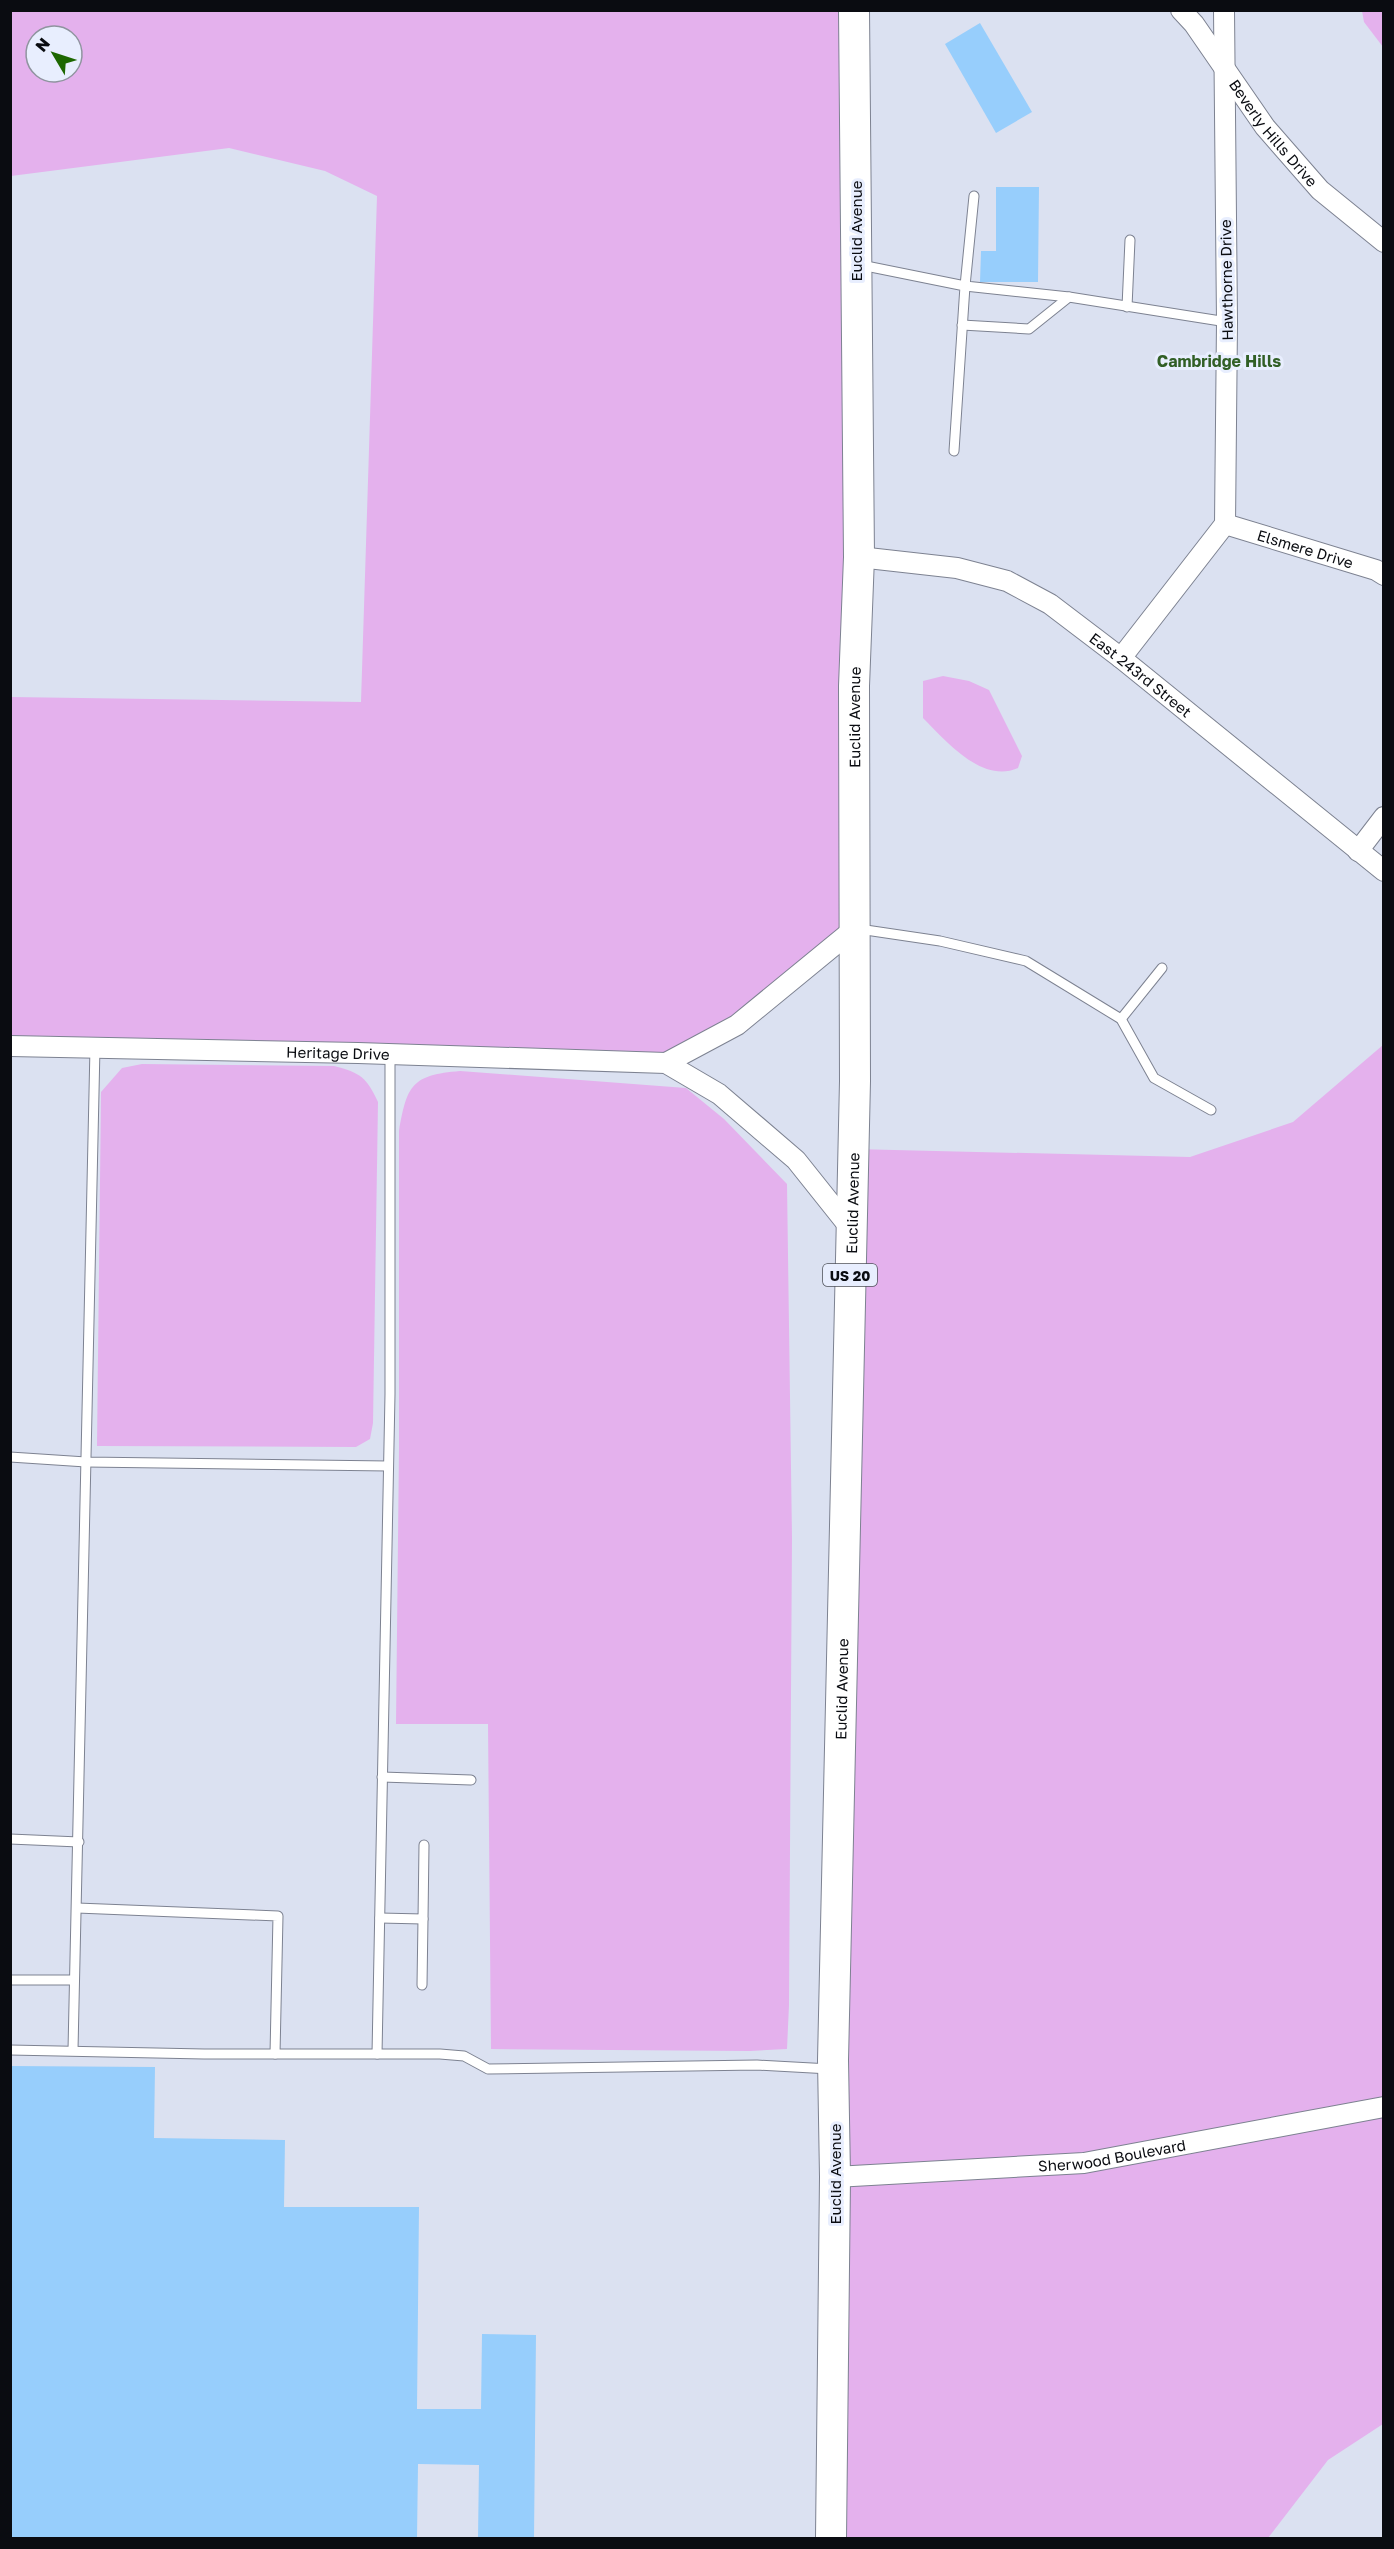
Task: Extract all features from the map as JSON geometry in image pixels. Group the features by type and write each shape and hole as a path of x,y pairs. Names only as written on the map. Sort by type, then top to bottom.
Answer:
{"main road":[{"name":"Euclid Avenue","path":"831,2538 835,2177 833,2069 855,1081 854,686 859,557 854,10"}],"street":[{"name":"Beverly Hills Drive","path":"1181,10 1194,24 1265,127 1320,190 1383,242"},
{"name":"Hawthorne Drive","path":"1224,10 1227,322 1225,524"},
{"name":"Elsmere Drive","path":"1225,524 1376,570 1383,575"},
{"path":"1121,658 1225,524"},
{"name":"East 243rd Street","path":"859,557 957,568 1007,581 1050,604 1121,658 1383,871"},
{"path":"1358,851 1383,817"},
{"path":"666,1063 737,1025 854,929"},
{"name":"Heritage Drive","path":"10,1046 390,1054 666,1063 720,1094 795,1160 851,1229"},
{"name":"Sherwood Boulevard","path":"835,2177 1084,2163 1383,2107"}],"lane":[{"path":"954,452 965,286 974,196"},
{"path":"1127,307 1130,240"},
{"path":"856,264 965,286 1069,297 1227,322"},
{"path":"962,325 1029,329 1069,297"},
{"path":"854,929 940,941 1026,961 1121,1019 1154,1078 1211,1110"},
{"path":"1121,1019 1162,968"},
{"path":"73,2049 95,1047"},
{"path":"377,2054 388,1466 390,1054"},
{"path":"10,1457 86,1462 388,1466"},
{"path":"382,1777 471,1780"},
{"path":"10,1839 79,1842"},
{"path":"422,1984 424,1845"},
{"path":"77,1908 278,1916 275,2054"},
{"path":"380,1918 423,1919"},
{"path":"10,1980 74,1980"},
{"path":"10,2050 73,2049 464,2056 488,2068 757,2065 833,2069"}],"shaded area":[{"path":"11,11 854,11 854,929 803,970 666,1063 11,1046 11,697 361,702 377,196 325,171 229,148 11,176"},
{"path":"1362,11 1383,11 1383,47 1364,22"},
{"path":"943,676 969,681 989,690 1022,756 1018,768 1005,771 991,770 978,765 954,748 923,718 923,681"},
{"path":"1383,1045 1383,2424 1328,2460 1268,2538 831,2538 853,1149 1190,1157 1293,1122"},
{"path":"142,1064 334,1066 357,1074 370,1087 378,1102 373,1423 370,1439 356,1447 97,1446 101,1092 122,1068"},
{"path":"460,1071 686,1088 724,1119 787,1184 792,1538 787,2049 750,2051 491,2049 488,1724 396,1724 399,1131 405,1103 414,1085 431,1076"}],"building":[{"path":"980,23 1032,112 996,133 945,44"},
{"path":"996,187 1039,187 1038,282 980,282 981,251 996,251"},
{"path":"10,2066 155,2067 154,2138 285,2140 284,2207 419,2207 417,2409 481,2409 482,2334 536,2335 534,2538 478,2538 479,2465 418,2464 417,2538 10,2538"}],"district":[{"name":"Cambridge Hills","path":"1219,361"}]}
